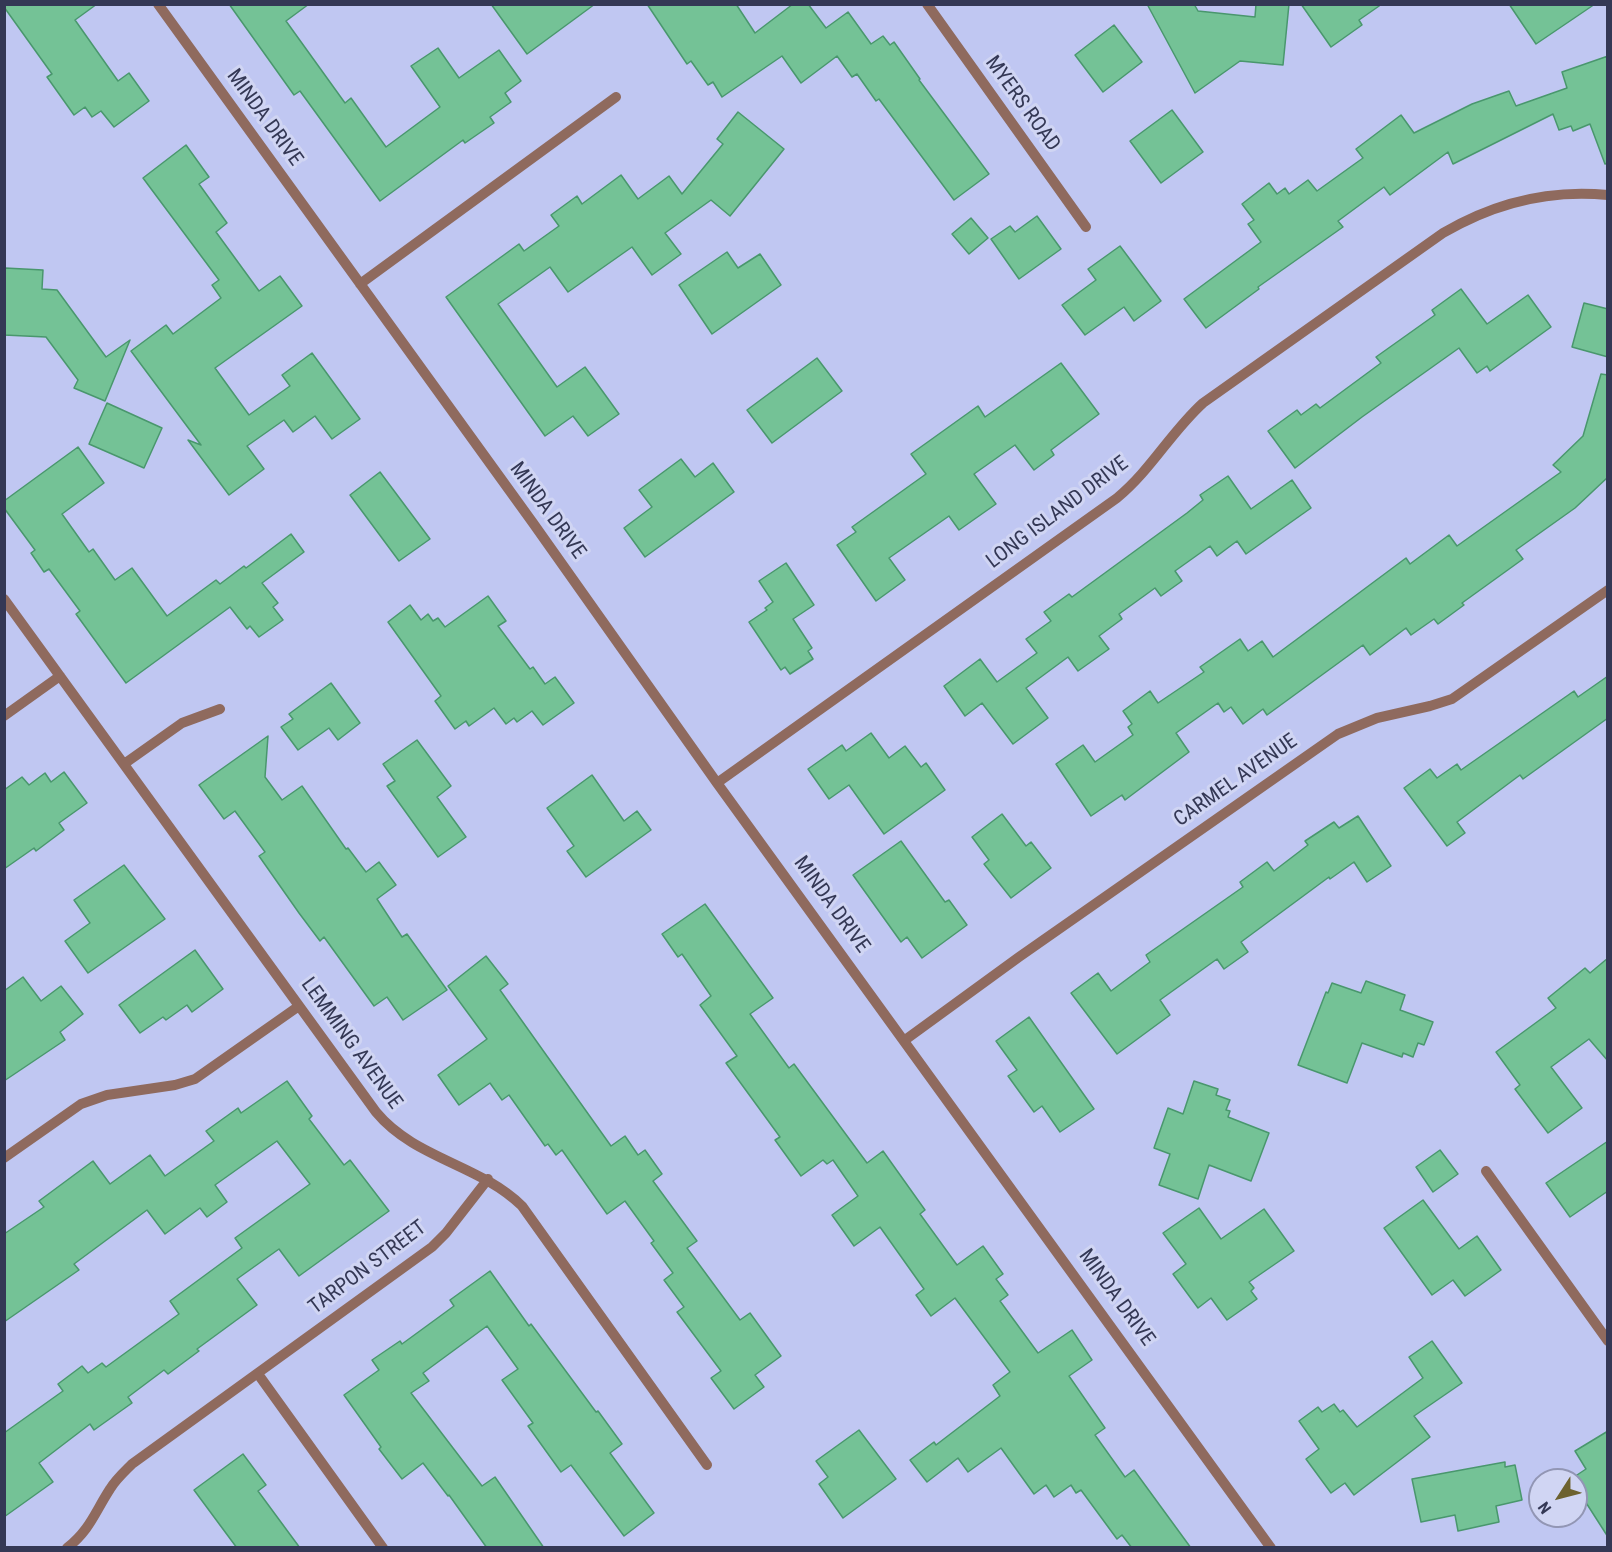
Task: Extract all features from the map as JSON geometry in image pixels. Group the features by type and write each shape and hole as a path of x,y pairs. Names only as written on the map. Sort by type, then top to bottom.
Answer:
{"street":[{"name":"MINDA DRIVE","path":"158,4 717,783 1271,1548"},
{"name":"MYERS ROAD","path":"927,4 1086,227"},
{"path":"360,284 616,97"},
{"name":"LONG ISLAND DRIVE","path":"717,783 1117,498 1136,482 1190,415 1203,403 1443,233 1479,214 1526,198 1572,193 1608,195"},
{"name":"CARMEL AVENUE","path":"905,1040 1019,957 1338,734 1377,718 1452,699 1608,590"},
{"name":"LEMMING AVENUE","path":"4,599 387,1125 413,1144 488,1179 522,1206 707,1465"},
{"path":"4,716 60,676"},
{"path":"124,764 182,723 220,709"},
{"path":"4,1158 88,1101 107,1095 175,1085 195,1079 299,1006"},
{"path":"1486,1171 1608,1341"},
{"name":"TARPON STREET","path":"67,1548 88,1528 110,1489 132,1464 432,1247 446,1233 488,1179"},
{"path":"258,1374 383,1548"}],"building":[{"path":"4,4 97,4 75,20 118,81 129,73 149,101 114,127 101,111 92,117 85,107 74,115 47,77 52,74"},
{"path":"229,4 309,4 286,21 345,103 351,98 386,147 440,107 411,66 438,48 459,78 499,50 521,81 505,93 511,102 490,117 494,123 465,143 463,140 380,201 300,91 294,95"},
{"path":"491,4 595,4 527,54"},
{"path":"647,4 736,4 755,33 793,4 808,4 826,28 848,12 871,44 883,36 890,45 894,42 919,80 989,174 954,200 879,99 876,101 857,74 852,77 837,56 801,83 782,56 722,97 713,82 708,85 691,61 687,64"},
{"path":"1147,4 1194,4 1198,11 1255,17 1256,4 1289,4 1283,65 1240,61 1195,93"},
{"path":"1301,4 1382,4 1359,20 1362,25 1331,47"},
{"path":"1509,4 1595,4 1536,44"},
{"path":"1114,25 1142,62 1103,92 1075,55"},
{"path":"1608,56 1608,163 1605,164 1590,124 1573,131 1571,126 1559,130 1553,114 1453,164 1448,152 1390,195 1384,187 1338,221 1343,227 1258,287 1259,289 1206,328 1184,299 1261,242 1248,224 1254,220 1242,204 1269,183 1277,194 1285,188 1289,194 1308,180 1317,191 1363,158 1356,149 1401,115 1414,133 1472,104 1509,91 1516,106 1567,88 1562,72"},
{"path":"1172,110 1203,152 1161,183 1130,141"},
{"path":"738,112 784,149 730,216 711,200 665,233 681,254 652,275 632,247 568,292 550,267 498,304 557,387 585,367 619,414 588,436 573,416 545,436 446,297 519,244 524,251 559,226 551,215 577,196 582,204 621,175 638,199 669,176 682,194 723,144 717,139"},
{"path":"186,145 209,177 199,184 227,223 216,232 259,291 280,276 302,306 215,368 249,415 290,386 282,375 312,353 360,419 332,439 315,416 293,432 284,420 247,446 264,469 229,495 188,440 201,445 131,351 166,325 173,334 221,298 212,285 219,280 143,178"},
{"path":"1037,216 1061,249 1019,279 991,239 1010,226 1015,232"},
{"path":"971,218 988,238 969,254 952,234"},
{"path":"1120,246 1161,301 1134,321 1124,307 1085,335 1062,305 1096,280 1088,269"},
{"path":"727,252 738,268 760,254 781,285 712,334 679,285"},
{"path":"5,268 43,270 42,289 57,290 106,357 130,340 105,401 74,388 78,380 46,337 4,335"},
{"path":"1461,289 1487,324 1528,295 1551,327 1490,371 1487,366 1477,373 1459,348 1295,468 1268,431 1297,410 1301,415 1316,404 1320,408 1381,363 1376,357 1435,315 1432,310"},
{"path":"1584,303 1608,309 1608,357 1572,347"},
{"path":"817,358 842,391 772,443 747,410"},
{"path":"1061,363 1099,414 1051,450 1054,455 1034,470 1015,445 974,474 996,504 959,530 949,516 889,558 905,580 876,601 837,545 856,532 852,527 926,474 911,454 978,406 985,417"},
{"path":"1601,374 1608,375 1608,477 1575,508 1516,550 1523,559 1462,603 1464,605 1438,624 1434,619 1411,635 1406,628 1370,655 1363,645 1267,715 1263,709 1243,724 1231,707 1224,712 1218,703 1176,733 1189,752 1125,800 1122,795 1091,816 1056,764 1083,745 1095,762 1133,735 1128,727 1132,724 1123,711 1150,691 1158,703 1204,672 1200,667 1240,639 1248,651 1262,641 1273,657 1406,558 1410,564 1449,535 1457,546 1561,472 1553,465 1583,436"},
{"path":"107,403 162,428 144,468 89,444"},
{"path":"78,447 104,483 62,514 89,552 93,549 115,580 132,568 167,616 216,580 220,584 244,566 246,568 291,534 304,552 262,583 278,603 273,607 283,620 259,637 250,626 247,629 230,607 126,683 76,614 80,611 49,569 44,572 31,553 35,550 4,508 4,501"},
{"path":"681,459 695,477 713,463 734,492 645,557 624,528 652,507 639,490"},
{"path":"380,472 430,539 399,561 350,495"},
{"path":"1228,476 1251,509 1292,480 1311,508 1246,554 1237,541 1217,556 1210,546 1175,571 1182,581 1161,596 1155,588 1119,614 1122,619 1099,636 1109,649 1078,671 1068,657 1026,688 1048,718 1013,744 982,703 965,716 944,686 980,659 997,682 1037,653 1026,639 1051,621 1044,612 1069,594 1072,597 1187,513 1203,500 1200,495"},
{"path":"786,563 814,605 793,619 812,648 808,651 813,659 790,674 785,667 781,670 749,622 767,610 765,608 773,602 759,581"},
{"path":"488,596 506,621 498,626 530,669 533,667 545,684 555,677 574,703 543,725 532,711 517,722 514,718 506,724 494,708 469,726 466,721 455,729 435,701 441,696 388,622 410,605 421,620 428,614 433,621 438,618 445,627"},
{"path":"1608,676 1608,718 1523,779 1520,775 1457,822 1465,833 1447,846 1404,788 1430,769 1437,778 1457,764 1461,770 1574,691 1578,697"},
{"path":"331,683 360,723 338,740 329,728 298,750 281,727 293,719 289,714"},
{"path":"871,733 889,758 905,746 921,767 926,763 945,790 884,834 849,785 829,799 808,769 842,745 846,751"},
{"path":"268,736 265,777 282,800 302,786 346,849 348,848 366,872 379,862 396,885 377,899 402,937 407,934 447,990 403,1020 387,997 374,1006 324,937 320,941 299,913 259,856 265,852 235,811 224,819 199,785"},
{"path":"417,740 451,786 437,797 466,837 438,857 387,786 395,781 383,764"},
{"path":"64,772 87,803 59,823 64,830 36,851 34,848 4,869 4,790 22,777 29,785 45,773 51,782"},
{"path":"592,775 624,821 637,811 651,830 586,877 567,851 574,846 547,808"},
{"path":"1002,814 1026,846 1031,842 1051,868 1011,898 984,864 989,860 972,837"},
{"path":"1358,816 1391,866 1367,882 1354,862 1330,879 1329,877 1241,942 1248,952 1224,969 1217,959 1160,1000 1170,1015 1117,1054 1071,993 1098,973 1111,991 1150,962 1146,955 1243,887 1240,882 1267,862 1274,871 1308,845 1305,841 1334,822 1339,828"},
{"path":"901,841 945,902 949,900 967,925 922,958 907,937 901,942 853,875"},
{"path":"124,865 165,919 88,973 65,941 90,923 74,900"},
{"path":"705,904 773,998 750,1014 789,1068 794,1064 867,1163 883,1151 925,1210 920,1214 957,1265 983,1246 1003,1274 996,1279 1008,1295 1000,1301 1038,1353 1072,1330 1092,1360 1069,1376 1105,1428 1095,1435 1125,1477 1134,1470 1191,1548 1132,1548 1122,1535 1117,1539 1081,1490 1076,1493 1071,1485 1054,1497 1046,1485 1034,1494 1001,1448 968,1472 958,1458 927,1482 910,1460 934,1442 936,1445 1000,1396 993,1385 1010,1372 955,1298 931,1316 916,1295 924,1289 880,1227 854,1246 832,1215 858,1196 833,1160 827,1164 823,1160 801,1176 775,1140 780,1137 726,1063 737,1056 700,1005 711,996 682,954 678,957 662,934"},
{"path":"195,950 223,989 192,1012 187,1005 166,1020 163,1017 140,1033 119,1005"},
{"path":"486,956 508,984 500,990 611,1146 625,1136 638,1155 645,1150 662,1174 653,1181 697,1241 687,1248 740,1320 750,1313 781,1356 755,1375 764,1387 734,1409 711,1378 721,1371 677,1312 684,1307 664,1280 673,1273 651,1243 654,1241 625,1201 607,1214 562,1150 556,1155 548,1144 545,1146 509,1095 502,1100 490,1083 459,1105 438,1075 487,1039 448,986"},
{"path":"1608,958 1608,1061 1589,1039 1551,1067 1582,1108 1548,1133 1515,1089 1520,1085 1496,1052 1556,1008 1548,998 1585,968 1590,973"},
{"path":"23,977 41,1001 61,986 83,1014 60,1032 65,1040 4,1081 4,991"},
{"path":"1366,981 1405,995 1400,1010 1433,1022 1424,1045 1418,1043 1413,1057 1403,1053 1402,1057 1362,1043 1347,1083 1298,1065 1326,992 1328,993 1332,983 1361,993"},
{"path":"1029,1017 1094,1109 1060,1132 1042,1106 1034,1112 1008,1076 1017,1070 996,1041"},
{"path":"287,1081 312,1116 309,1119 344,1165 350,1160 389,1211 299,1276 279,1249 237,1279 257,1305 197,1349 199,1351 168,1374 164,1370 128,1397 132,1403 94,1430 90,1424 39,1463 53,1482 4,1517 4,1433 63,1391 58,1384 82,1366 88,1373 102,1363 106,1367 179,1314 170,1301 242,1248 235,1238 310,1184 277,1141 215,1185 227,1202 207,1217 200,1208 165,1234 147,1210 74,1264 79,1270 4,1322 4,1234 44,1207 39,1201 93,1161 110,1184 150,1155 165,1176 214,1141 206,1131 238,1108 241,1113"},
{"path":"1194,1081 1218,1089 1216,1095 1230,1100 1226,1110 1230,1111 1228,1117 1269,1133 1251,1181 1209,1165 1198,1199 1159,1185 1170,1154 1154,1148 1168,1108 1183,1114"},
{"path":"1608,1141 1608,1191 1570,1217 1546,1183"},
{"path":"1440,1150 1458,1174 1433,1192 1416,1167"},
{"path":"1423,1200 1459,1249 1477,1236 1501,1270 1465,1296 1453,1280 1432,1295 1384,1228"},
{"path":"1199,1208 1221,1239 1264,1209 1294,1251 1249,1282 1254,1288 1251,1291 1257,1299 1227,1320 1211,1298 1198,1308 1173,1274 1186,1264 1163,1233"},
{"path":"490,1271 529,1326 531,1324 622,1444 610,1453 654,1513 624,1536 571,1465 561,1472 528,1426 533,1423 502,1380 518,1369 487,1326 423,1373 429,1381 411,1393 482,1486 495,1477 544,1548 487,1548 423,1463 402,1479 379,1449 381,1447 344,1395 379,1370 372,1360 400,1341 402,1344 454,1306 450,1300"},
{"path":"1432,1341 1462,1383 1414,1416 1430,1437 1354,1495 1345,1483 1331,1493 1306,1459 1319,1449 1299,1421 1318,1407 1322,1412 1334,1404 1340,1412 1343,1410 1357,1427 1423,1378 1409,1357"},
{"path":"859,1430 896,1479 843,1518 819,1484 828,1477 816,1461"},
{"path":"1608,1431 1608,1537 1588,1506 1588,1468 1585,1468 1575,1451"},
{"path":"243,1454 266,1485 258,1491 300,1548 237,1548 194,1490"},
{"path":"1505,1462 1505,1467 1515,1465 1522,1500 1496,1506 1499,1522 1458,1531 1455,1515 1421,1522 1412,1479"}]}
